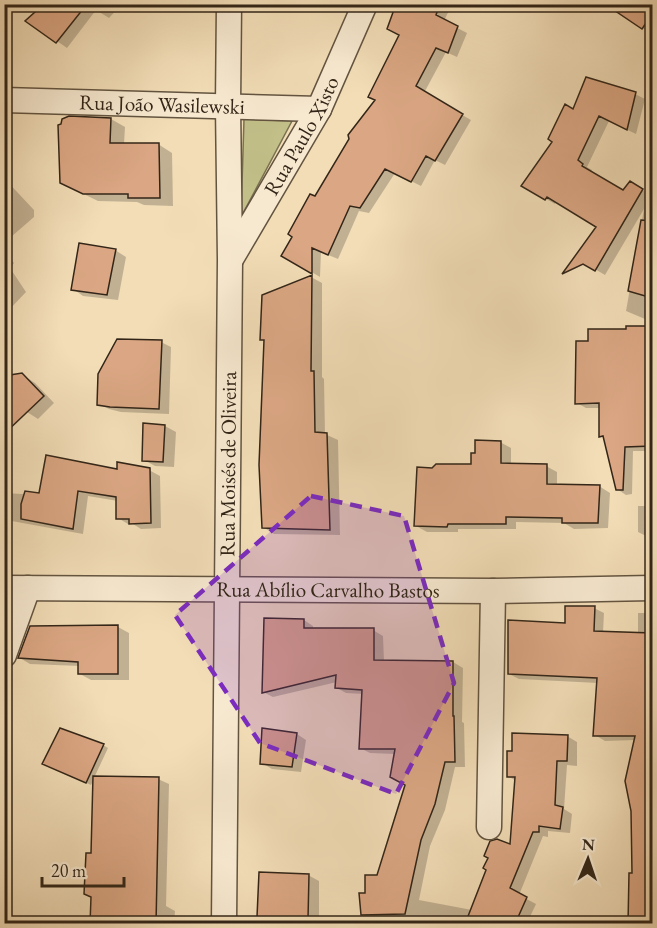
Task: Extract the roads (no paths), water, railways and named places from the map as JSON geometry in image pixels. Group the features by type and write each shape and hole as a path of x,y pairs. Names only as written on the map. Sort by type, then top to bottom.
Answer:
{"street":[{"name":"Rua Moisés de Oliveira","path":"224,924 230,4"},
{"name":"Rua Paulo Xisto","path":"230,260 320,109 365,4"},
{"name":"Rua João Wasilewski","path":"4,100 320,109"},
{"name":"Rua Abílio Carvalho Bastos","path":"16,588 493,591 652,588"},
{"path":"4,655 16,588"},
{"path":"489,827 493,591"}]}
